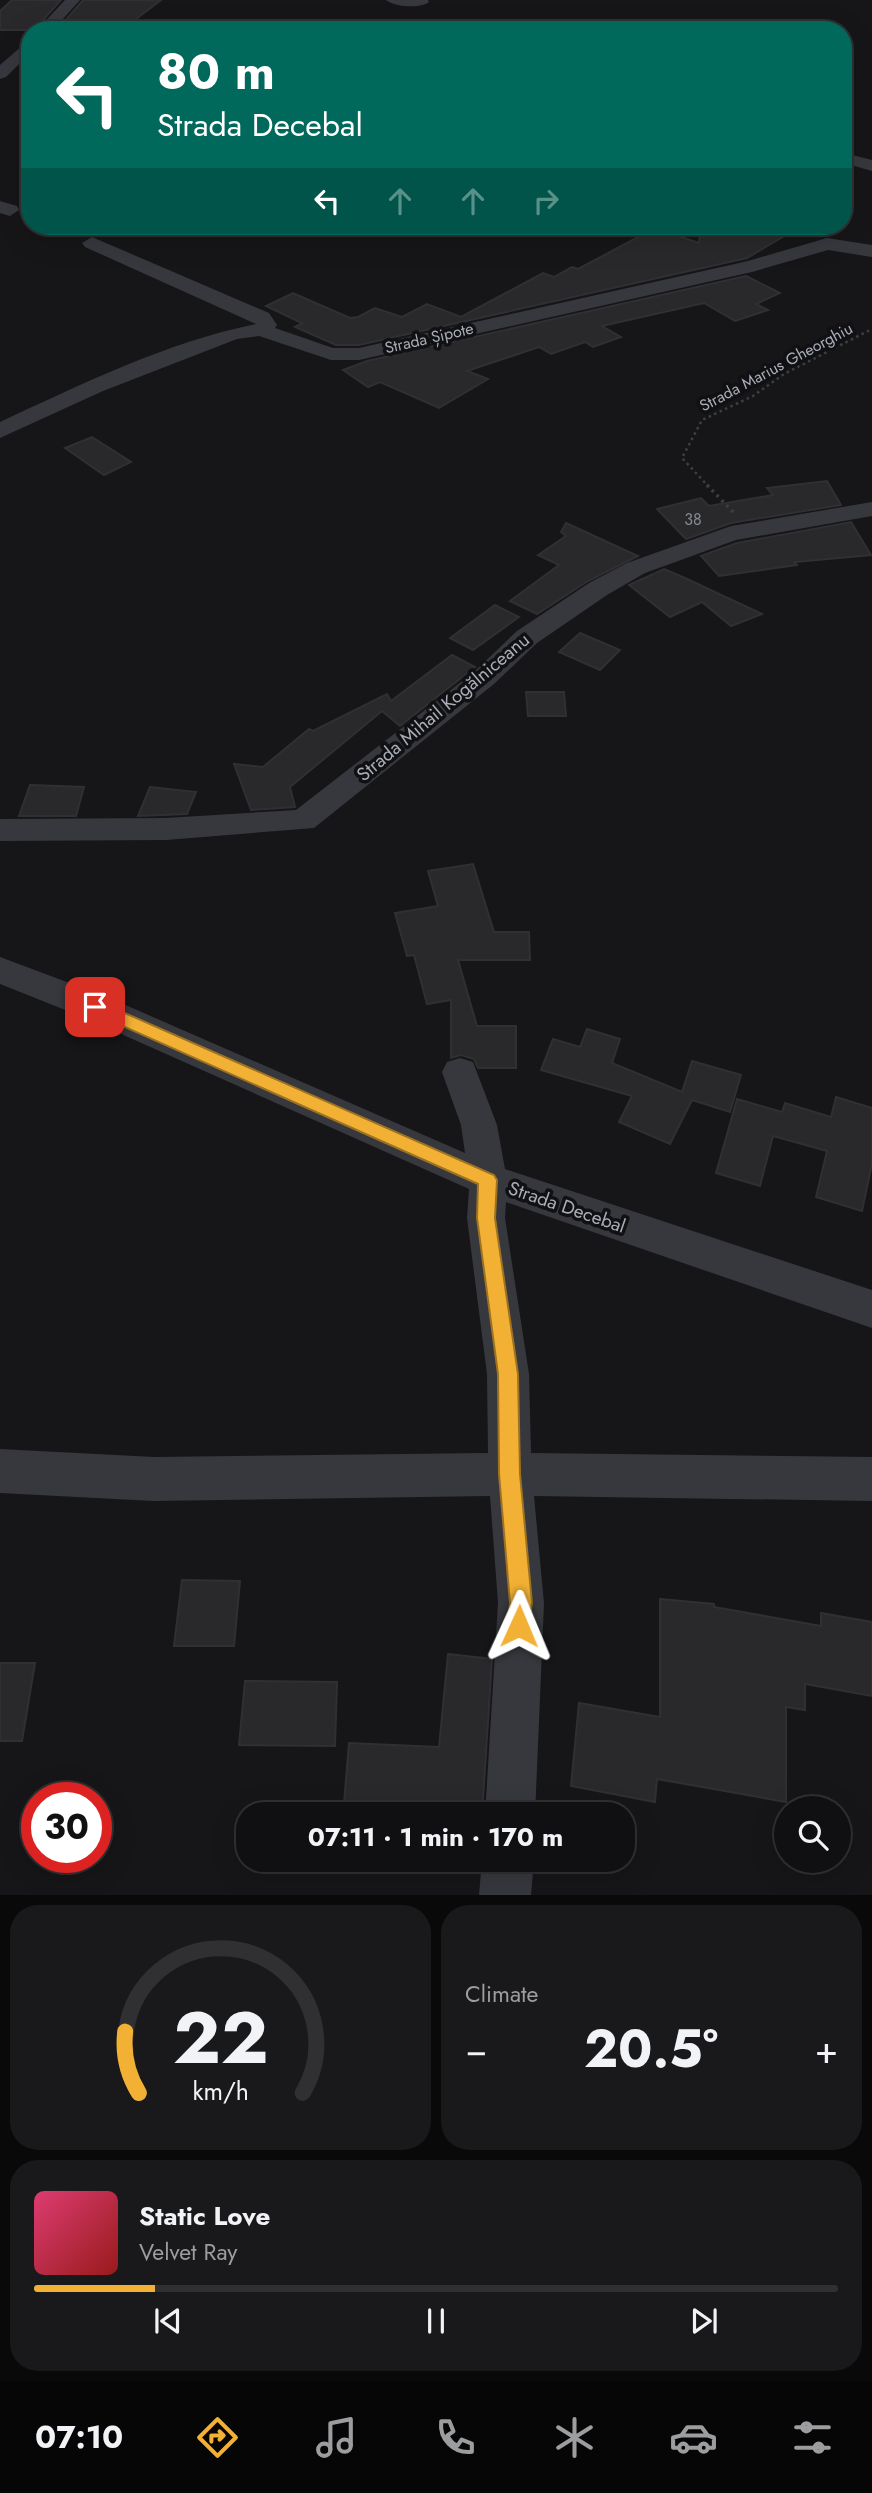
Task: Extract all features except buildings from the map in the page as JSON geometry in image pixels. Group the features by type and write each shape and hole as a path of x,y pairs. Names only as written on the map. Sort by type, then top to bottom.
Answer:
{"street":[{"path":"53,21 73,0"},
{"path":"393,0 422,2"},
{"path":"2,70 21,52"},
{"path":"852,160 872,166"},
{"path":"92,243 262,317 267,325 261,330"},
{"name":"Strada Șipote","path":"0,431 50,405 233,333 261,330 331,354 359,354 752,266 827,244 872,251"},
{"name":"Strada Mihail Kogălniceanu","path":"0,830 153,829 303,820 484,678 527,637 560,613 636,568 748,528 872,509"},
{"name":"Strada Decebal","path":"0,970 95,1007 488,1180 872,1309"},
{"path":"460,1072 479,1125 488,1180 486,1218 508,1374 510,1474 521,1603 511,1802"},
{"path":"0,1471 154,1479 510,1474 872,1479"},
{"path":"505,1895 507,1872"}],"path":[{"name":"Strada Marius Gheorghiu","path":"748,528 682,457 702,420 754,396 784,374 872,329"}],"route":[{"path":"95,1007 488,1180 486,1218 508,1374 510,1474 521,1603 519,1626"}]}
